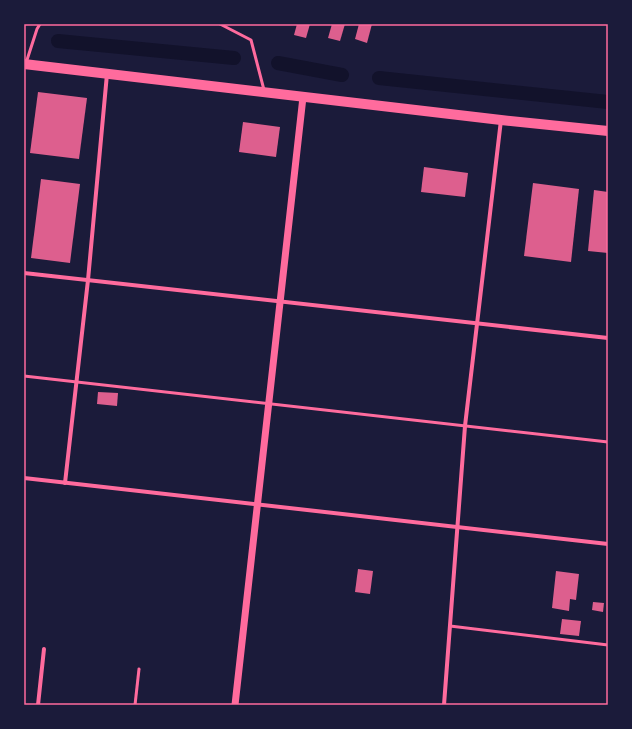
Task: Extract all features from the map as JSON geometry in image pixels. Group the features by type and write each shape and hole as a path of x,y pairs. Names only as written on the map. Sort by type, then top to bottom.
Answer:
{"main road":[{"path":"25,64 501,120 608,130"}],"street":[{"path":"65,483 88,280 107,74"},
{"path":"235,705 303,97"},
{"path":"444,705 466,426 501,120"},
{"path":"24,273 608,338"},
{"path":"24,478 608,544"},
{"path":"38,705 44,648"}],"lane":[{"path":"25,64 40,24"},
{"path":"220,24 251,40 264,92"},
{"path":"24,376 608,442"},
{"path":"450,626 608,645"},
{"path":"135,705 139,669"}],"building":[{"path":"297,24 310,24 306,38 294,35"},
{"path":"332,24 345,24 340,41 328,38"},
{"path":"359,24 372,24 367,43 355,39"},
{"path":"38,92 87,98 79,159 30,153"},
{"path":"243,122 280,127 276,157 239,152"},
{"path":"424,167 468,173 465,197 421,192"},
{"path":"41,179 80,184 70,263 31,258"},
{"path":"533,183 579,189 571,262 524,256"},
{"path":"594,190 608,192 608,253 588,251"},
{"path":"98,392 118,393 117,406 97,404"},
{"path":"358,569 373,571 370,594 355,592"},
{"path":"556,571 579,574 576,600 570,599 569,611 552,608"},
{"path":"593,602 604,603 603,612 592,610"},
{"path":"562,619 581,621 579,636 560,634"}],"waterway":[{"path":"58,41 234,58"},
{"path":"278,63 342,75"},
{"path":"379,78 608,102"}]}
